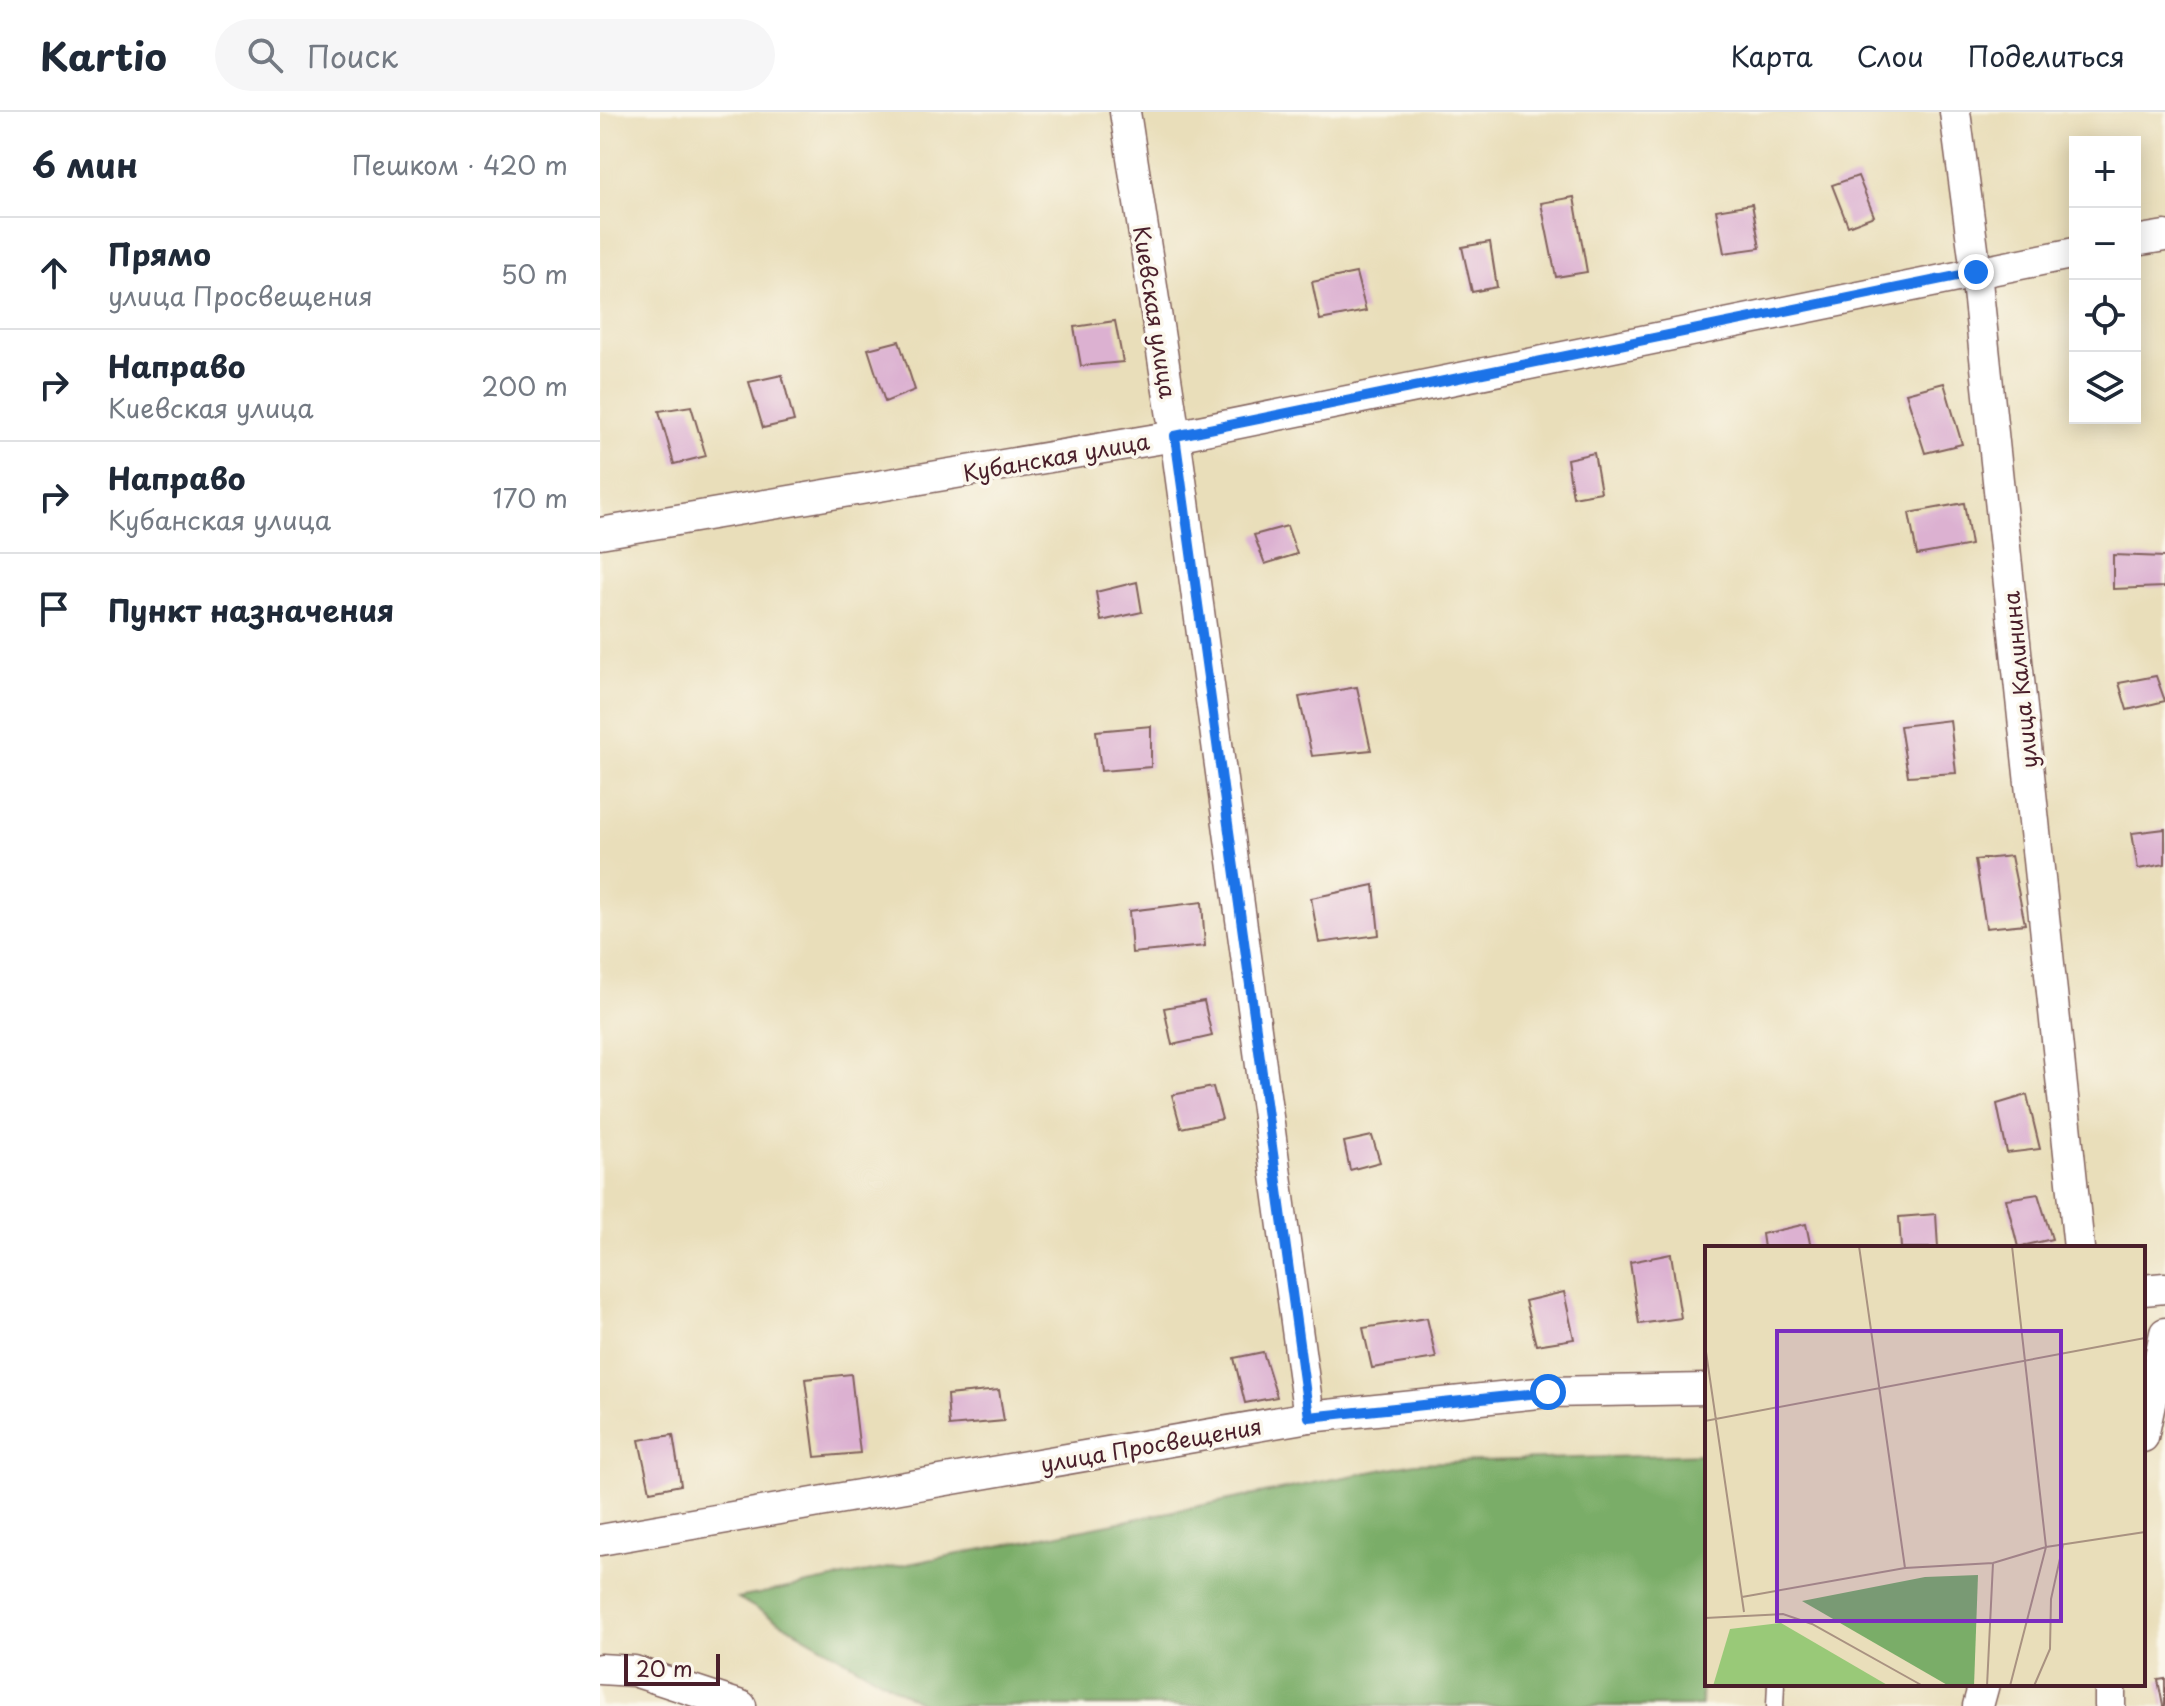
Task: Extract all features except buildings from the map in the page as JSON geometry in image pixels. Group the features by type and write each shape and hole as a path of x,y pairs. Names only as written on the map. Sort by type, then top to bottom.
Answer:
{"street":[{"name":"Киевская улица","path":"1125,112 1175,436 1309,1417"},
{"name":"улица Калинина","path":"1955,112 1976,272 2079,1246"},
{"path":"2141,240 2165,236"},
{"name":"Кубанская улица","path":"600,533 1175,436 2069,254"},
{"path":"2145,1290 2165,1288"},
{"path":"2145,1428 2165,1333"},
{"name":"улица Просвещения","path":"600,1540 1309,1417 1548,1392 1705,1389"},
{"path":"600,1669 634,1671 741,1706"},
{"path":"1978,1706 1983,1686"}],"lane":[{"path":"1775,1706 1776,1686"}],"green space":[{"path":"1705,1454 1701,1706 926,1706 738,1598 1415,1463"}],"route":[{"path":"1548,1392 1309,1417 1175,436 1976,272"}]}
